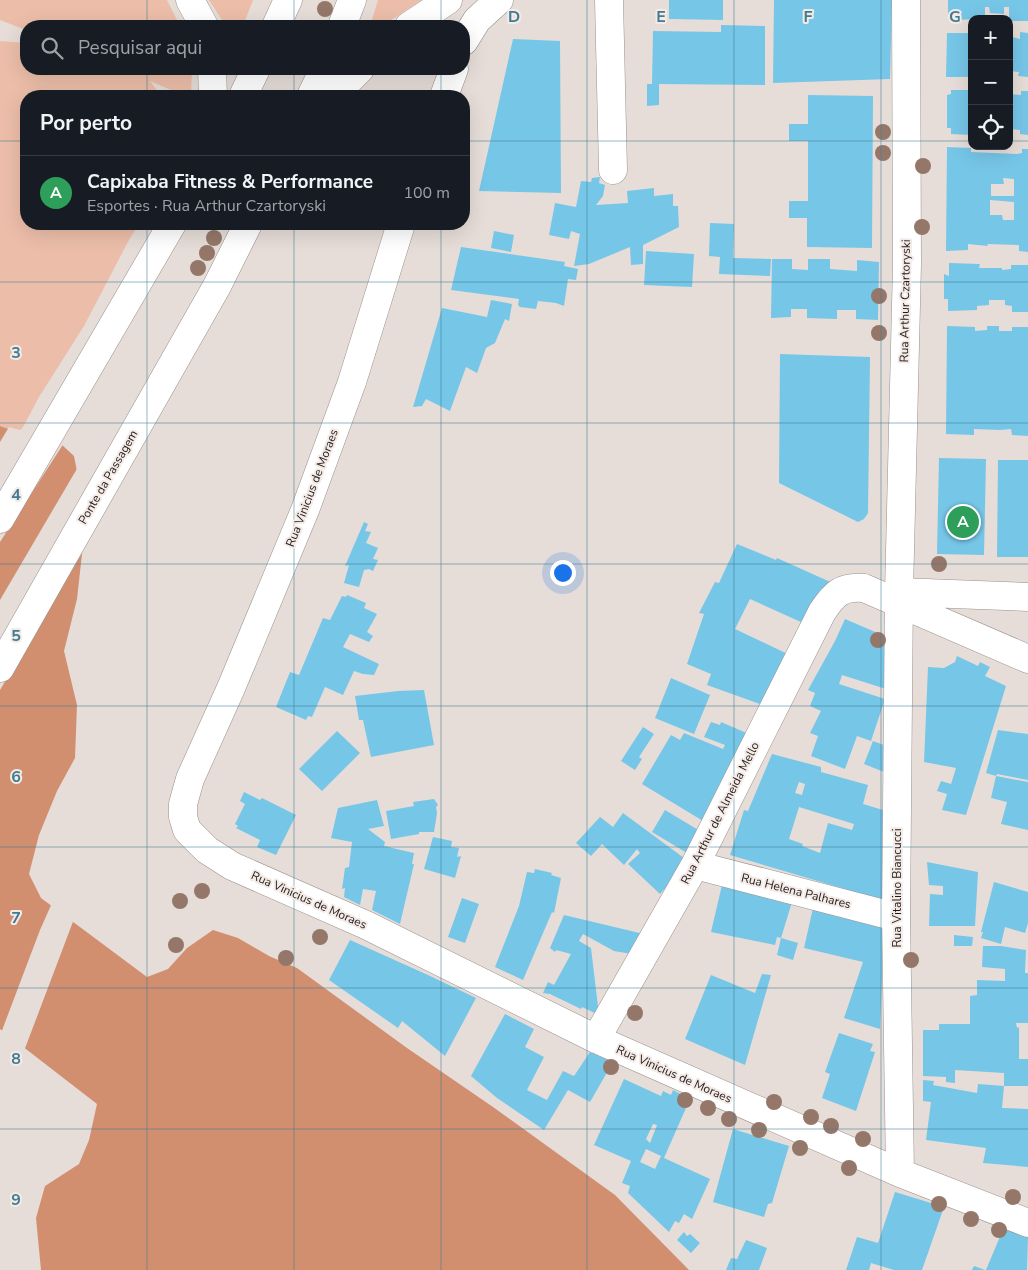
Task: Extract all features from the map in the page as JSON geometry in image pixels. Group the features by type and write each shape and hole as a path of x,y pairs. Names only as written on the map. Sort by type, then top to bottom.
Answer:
{"street":[{"path":"190,0 201,20"},
{"path":"279,20 288,0"},
{"path":"344,20 352,0"},
{"path":"418,20 448,0"},
{"path":"470,31 477,20 499,0"},
{"path":"609,0 613,170"},
{"name":"Rua Arthur Czartoryski","path":"899,597 907,264 906,0"},
{"path":"212,75 212,90"},
{"path":"246,90 253,75"},
{"path":"315,90 321,75"},
{"path":"339,90 354,75"},
{"path":"446,90 452,75"},
{"path":"0,519 168,230"},
{"name":"Ponte da Passagem","path":"0,668 217,286 245,230"},
{"name":"Rua Vinicius de Moraes","path":"399,230 352,382 302,519 190,779 183,817 187,830 206,850 232,866 366,925 596,1039 900,1172 1028,1223"},
{"name":"Rua Arthur de Almeida Mello","path":"596,1039 695,865 822,612 830,600 844,589 864,588 899,597"},
{"path":"899,597 1028,597"},
{"path":"899,597 1028,659"},
{"name":"Rua Vitalino Biancucci","path":"899,597 896,917 900,1172"},
{"name":"Rua Helena Palhares","path":"695,865 896,917"}],"shaded area":[{"path":"0,0 167,0 177,20 20,20 20,28 0,20"},
{"path":"209,0 253,0 245,20 222,20"},
{"path":"378,0 421,0 391,20 372,20"},
{"path":"0,41 20,43 20,75 192,75 191,90 171,90 150,81 157,90 20,90 20,230 135,230 84,326 39,397 20,433 0,426"},
{"path":"36,421 74,456 86,518 77,599 64,651 77,705 75,758 57,791 39,835 29,874 41,898 147,977 168,969 187,948 213,930 238,938 269,956 297,968 615,1195 689,1270 41,1270 36,1218 45,1186 79,1164 89,1140 97,1104 0,1029 0,426 20,433"}],"pier":[{"path":"36,418 64,443 0,542 0,442 9,427 20,430"},
{"path":"78,467 88,518 85,548 0,690 0,600"},
{"path":"52,903 74,919 24,1051 1,1033"}],"building":[{"path":"669,0 723,0 723,20 669,19"},
{"path":"774,0 892,0 890,79 773,83"},
{"path":"948,0 1028,0 1028,21 1013,21 1013,15 1009,15 1009,7 1004,7 1004,14 990,13 989,7 985,7 985,15 968,15 968,19 948,20"},
{"path":"721,25 765,26 765,85 659,84 659,105 647,106 647,84 652,84 653,31 721,32"},
{"path":"1020,32 1028,33 1028,77 1018,76 1019,72 1013,71 1013,37 1020,39"},
{"path":"947,33 968,33 968,77 946,77"},
{"path":"513,39 560,41 561,193 479,191"},
{"path":"951,90 968,90 968,135 951,134 951,128 947,128 947,95 951,94"},
{"path":"1021,91 1028,91 1028,135 1020,134 1020,130 1013,129 1013,94 1021,95"},
{"path":"808,95 873,96 872,248 807,247 807,218 789,218 789,201 808,201 808,141 789,141 789,124 808,124"},
{"path":"947,147 968,148 971,152 1017,154 1022,153 1022,149 1028,149 1028,252 1019,251 1019,245 987,244 988,246 968,244 968,250 946,251","holes":["1003,178 1014,179 1014,196 991,196 991,184 1004,184","990,200 1014,202 1014,220 1003,220 1002,215 990,215"]},
{"path":"600,177 599,183 605,185 603,196 596,205 628,203 627,191 654,188 654,196 673,194 673,206 678,206 679,227 643,245 643,264 631,265 630,247 589,264 574,266 580,234 571,231 569,239 549,235 555,203 576,207 581,181 591,182 592,178"},
{"path":"710,223 734,224 733,258 771,259 770,276 719,274 720,257 709,256"},
{"path":"494,231 514,235 511,252 491,248"},
{"path":"461,247 565,262 564,266 578,269 576,280 568,279 564,306 538,301 536,309 520,307 518,305 519,299 451,290"},
{"path":"646,251 694,254 692,287 644,285"},
{"path":"772,259 792,259 792,269 808,270 808,259 830,259 830,269 857,271 857,260 879,262 878,320 856,319 856,310 837,310 837,319 807,318 807,309 791,309 791,317 771,318"},
{"path":"949,263 980,264 979,268 1002,268 1002,270 1011,269 1011,265 1028,265 1028,312 1012,312 1012,306 1005,305 1005,300 989,300 989,305 977,306 977,310 948,311 948,299 944,299 944,274 949,276"},
{"path":"491,300 512,304 509,321 505,319 495,343 486,348 477,373 466,367 450,411 426,399 422,406 413,407 442,308 487,317"},
{"path":"947,326 975,327 975,331 987,330 987,326 999,326 999,331 1012,331 1012,327 1028,327 1028,436 1012,435 1011,429 974,429 974,435 946,434"},
{"path":"780,354 870,357 868,513 864,519 858,522 779,483"},
{"path":"939,458 986,459 984,555 937,554"},
{"path":"998,460 1028,460 1028,557 997,557"},
{"path":"364,522 368,524 365,531 371,532 366,543 378,548 373,559 378,560 373,571 369,569 364,570 359,587 344,583 349,565 345,566"},
{"path":"737,544 776,560 777,558 837,585 812,627 750,599 735,629 796,658 768,707 707,685 711,674 687,664 704,614 699,613 715,582 719,583"},
{"path":"347,595 366,603 364,608 377,614 367,632 373,636 369,642 350,634 343,647 379,664 374,675 354,671 343,695 325,687 312,717 308,716 306,720 276,707 290,672 299,675 323,618 330,620 342,596 346,597"},
{"path":"845,619 887,637 886,689 842,675 839,684 885,699 871,741 857,736 845,769 811,756 818,736 810,733 821,711 810,706 815,693 808,690"},
{"path":"957,656 978,666 980,662 990,667 985,676 1006,686 966,815 942,810 947,794 937,791 941,781 951,784 956,768 924,762 928,667 944,668 955,662"},
{"path":"671,678 710,695 694,734 655,718"},
{"path":"424,690 434,745 371,757 363,720 359,720 355,696"},
{"path":"711,722 720,725 721,722 749,734 708,824 642,784 671,735 680,740 684,733 723,749 725,745 704,737"},
{"path":"643,727 654,734 639,757 642,759 635,770 621,761"},
{"path":"998,730 1028,734 1028,780 997,774 996,776 986,773"},
{"path":"337,731 360,753 322,791 299,769"},
{"path":"873,741 884,745 884,772 864,764"},
{"path":"772,754 821,767 821,772 868,785 863,804 883,810 882,900 730,855 744,810 748,811","holes":["799,782 805,784 802,795 795,793","799,807 854,824 852,830 828,823 820,853 802,846 803,844 789,839"]},
{"path":"996,776 1028,782 1028,830 1001,824 1007,802 991,798"},
{"path":"244,792 260,800 262,798 296,815 276,855 257,847 260,840 236,828 238,826 235,824 245,804 240,801"},
{"path":"434,799 438,805 436,807 434,832 419,832 419,834 391,839 386,811 414,806 413,802"},
{"path":"377,800 384,826 368,829 385,842 384,846 414,853 412,864 414,864 400,924 372,910 376,891 363,889 360,905 344,897 345,888 342,889 345,868 349,867 352,842 331,838 338,808"},
{"path":"665,810 700,831 687,853 652,832"},
{"path":"623,813 684,858 672,880 660,894 628,864 640,853 637,849 624,865 602,844 591,856 576,843 600,817 613,827"},
{"path":"433,837 452,841 451,847 459,848 457,857 461,856 455,878 424,869"},
{"path":"927,862 978,872 975,926 929,926 930,894 943,895 943,886 929,885"},
{"path":"535,869 552,873 551,875 561,878 554,913 552,912 523,980 495,967 519,906 527,872 534,873"},
{"path":"994,882 1028,892 1028,923 1025,933 1005,927 1001,944 981,938"},
{"path":"722,885 792,902 781,938 777,937 775,945 711,932"},
{"path":"462,898 479,904 465,943 448,937"},
{"path":"813,908 884,922 880,1029 844,1018 863,962 804,948"},
{"path":"564,915 648,935 638,955 614,951 583,934 579,941 591,948 599,1015 582,1007 581,1009 550,994 543,993 548,982 554,985 571,954 556,950 555,952 550,948"},
{"path":"954,935 973,937 972,946 954,946"},
{"path":"781,938 798,943 793,960 777,955"},
{"path":"350,940 476,998 445,1056 402,1021 398,1028 329,980"},
{"path":"983,946 1001,946 1026,950 1025,973 1028,973 1028,1023 1016,1023 1017,1028 1019,1027 1019,1059 1028,1059 1028,1086 1004,1086 1004,1073 955,1070 955,1083 946,1082 946,1077 923,1076 923,1030 939,1030 939,1024 970,1024 970,996 977,995 977,980 1005,981 1005,969 982,967"},
{"path":"762,974 771,975 745,1065 685,1039 711,975 755,993"},
{"path":"505,1014 534,1029 525,1047 544,1057 527,1090 547,1100 563,1071 574,1076 590,1052 613,1062 590,1102 568,1090 544,1130 497,1098 471,1076"},
{"path":"839,1033 873,1044 870,1051 875,1052 856,1111 822,1098 830,1074 825,1072"},
{"path":"624,1079 661,1096 663,1091 671,1095 673,1090 690,1099 664,1158 710,1179 692,1219 684,1214 679,1223 675,1221 669,1232 628,1193 630,1186 622,1183 631,1161 594,1145","holes":["653,1124 657,1125 650,1143 646,1139","646,1149 661,1156 655,1169 640,1162"]},
{"path":"923,1080 934,1081 933,1085 977,1093 978,1084 1004,1086 1002,1108 1028,1109 1028,1167 983,1163 986,1148 926,1140 931,1102 923,1101"},
{"path":"733,1129 789,1146 772,1203 768,1204 764,1217 713,1202"},
{"path":"895,1192 944,1207 922,1270 894,1270 871,1263 869,1270 846,1270 857,1237 878,1243"},
{"path":"1004,1227 1028,1237 1027,1270 986,1270"},
{"path":"684,1232 687,1236 690,1234 700,1243 691,1253 677,1240"},
{"path":"746,1240 767,1248 759,1270 726,1270 731,1258 737,1259"},
{"path":"974,1266 985,1270 972,1270"}],"place":[{"name":"Capixaba Fitness & Performance","path":"963,522"}]}
